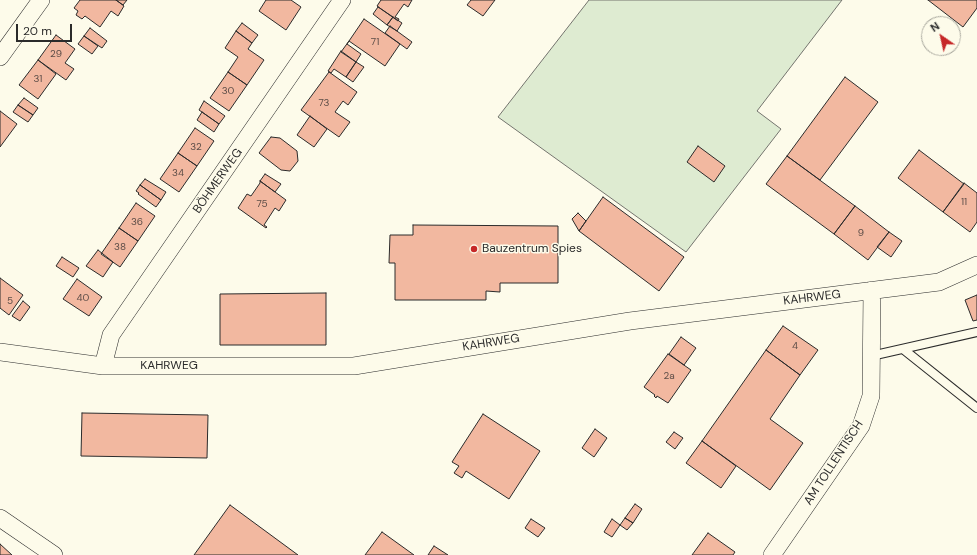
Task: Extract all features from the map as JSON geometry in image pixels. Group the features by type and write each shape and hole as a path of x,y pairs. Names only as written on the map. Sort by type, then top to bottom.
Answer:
{"street":[{"path":"0,57 41,0"},
{"name":"BÖHMERWEG","path":"103,366 111,335 342,0"},
{"name":"KAHRWEG","path":"0,352 103,366 354,366 630,321 939,282 977,265"},
{"name":"AM TOLLENTISCH","path":"772,555 861,426 871,396 872,290"},
{"path":"0,518 54,555"}],"lane":[{"path":"871,356 977,332"},
{"path":"903,349 977,408"}],"green space":[{"path":"589,0 842,0 757,111 781,129 686,252 498,117"}],"building":[{"path":"80,0 116,0 124,6 118,16 111,11 100,27 85,16 82,19 76,15 78,11 74,8"},
{"path":"116,0 127,0 123,5"},
{"path":"266,0 291,0 301,7 286,30 259,11"},
{"path":"381,0 412,0 408,7 404,4 395,17 399,19 398,21 377,6"},
{"path":"471,0 495,0 483,16 467,5"},
{"path":"928,0 977,0 977,8 963,27 961,25 961,16 949,16"},
{"path":"378,7 393,17 387,25 373,14"},
{"path":"393,17 402,23 397,31 387,25"},
{"path":"364,19 400,44 385,66 349,41"},
{"path":"242,23 258,35 252,43 236,31"},
{"path":"390,26 412,42 407,49 385,33"},
{"path":"90,28 107,41 102,48 84,36"},
{"path":"236,31 252,43 248,49 264,60 247,85 228,72 238,57 225,48"},
{"path":"56,35 75,49 65,63 74,69 66,80 38,60"},
{"path":"84,36 98,46 92,54 78,44"},
{"path":"349,41 347,44 361,54 356,62 341,52"},
{"path":"341,51 356,62 346,77 334,69 331,73 328,71"},
{"path":"38,60 56,74 38,99 19,85"},
{"path":"356,62 364,67 353,82 346,77"},
{"path":"228,72 247,85 229,111 210,98"},
{"path":"329,72 357,92 348,105 343,101 335,112 350,122 339,137 301,110"},
{"path":"845,77 878,102 820,180 787,156"},
{"path":"24,98 38,108 33,115 18,105"},
{"path":"204,101 225,116 219,124 199,110"},
{"path":"18,105 33,115 28,122 13,112"},
{"path":"0,111 17,124 0,147"},
{"path":"202,112 219,124 214,132 197,120"},
{"path":"310,116 327,129 314,147 297,135"},
{"path":"195,128 214,141 197,166 178,153"},
{"path":"271,137 280,138 297,151 298,161 290,171 281,170 259,153"},
{"path":"698,146 725,166 714,182 687,162"},
{"path":"919,150 964,184 943,212 898,178"},
{"path":"178,153 197,166 179,192 160,179"},
{"path":"787,156 855,206 834,234 766,184"},
{"path":"265,174 281,184 275,192 260,181"},
{"path":"145,179 166,192 161,200 140,185"},
{"path":"260,181 286,200 279,211 275,208 264,225 267,227 266,228 238,208 247,194 251,196"},
{"path":"964,183 977,193 977,222 970,232 943,212"},
{"path":"140,185 161,200 156,207 138,194 139,193 136,191"},
{"path":"603,197 684,257 659,291 579,231"},
{"path":"136,203 155,216 138,241 119,228"},
{"path":"855,206 889,232 868,260 834,234"},
{"path":"578,213 586,221 579,231 572,219"},
{"name":"Bauzentrum Spies","path":"413,225 558,226 558,283 500,283 500,292 486,291 486,300 395,300 395,263 389,263 390,235 413,235"},
{"path":"119,228 138,241 120,267 101,254"},
{"path":"889,232 902,241 891,257 877,247"},
{"path":"98,250 113,262 103,277 86,266"},
{"path":"62,257 79,268 73,277 56,266"},
{"path":"0,278 23,295 9,315 0,308"},
{"path":"77,279 102,297 89,316 63,299"},
{"path":"326,293 326,345 220,345 220,294"},
{"path":"977,295 977,320 973,321 965,300"},
{"path":"23,301 30,307 20,321 12,316"},
{"path":"783,326 818,350 800,375 766,350"},
{"path":"681,337 696,348 684,365 669,354"},
{"path":"766,350 800,375 770,419 803,443 770,490 702,441"},
{"path":"668,354 691,370 668,403 657,396 656,398 654,396 655,395 644,387"},
{"path":"82,413 208,415 207,458 81,456"},
{"path":"483,414 540,451 509,499 466,471 462,478 454,473 459,466 452,462"},
{"path":"595,429 607,438 594,457 582,448"},
{"path":"674,432 683,438 675,449 666,442"},
{"path":"702,441 736,466 721,488 686,463"},
{"path":"635,504 642,509 633,523 625,518"},
{"path":"230,505 298,555 194,555"},
{"path":"625,518 633,523 627,530 620,525"},
{"path":"531,519 545,528 538,537 525,528"},
{"path":"612,519 620,525 612,537 604,532"},
{"path":"382,532 414,555 365,555"},
{"path":"708,533 735,552 733,555 692,555"},
{"path":"0,544 12,555 0,555"},
{"path":"434,546 448,555 428,555"}],"place":[{"name":"Bauzentrum Spies","path":"474,249"}]}
